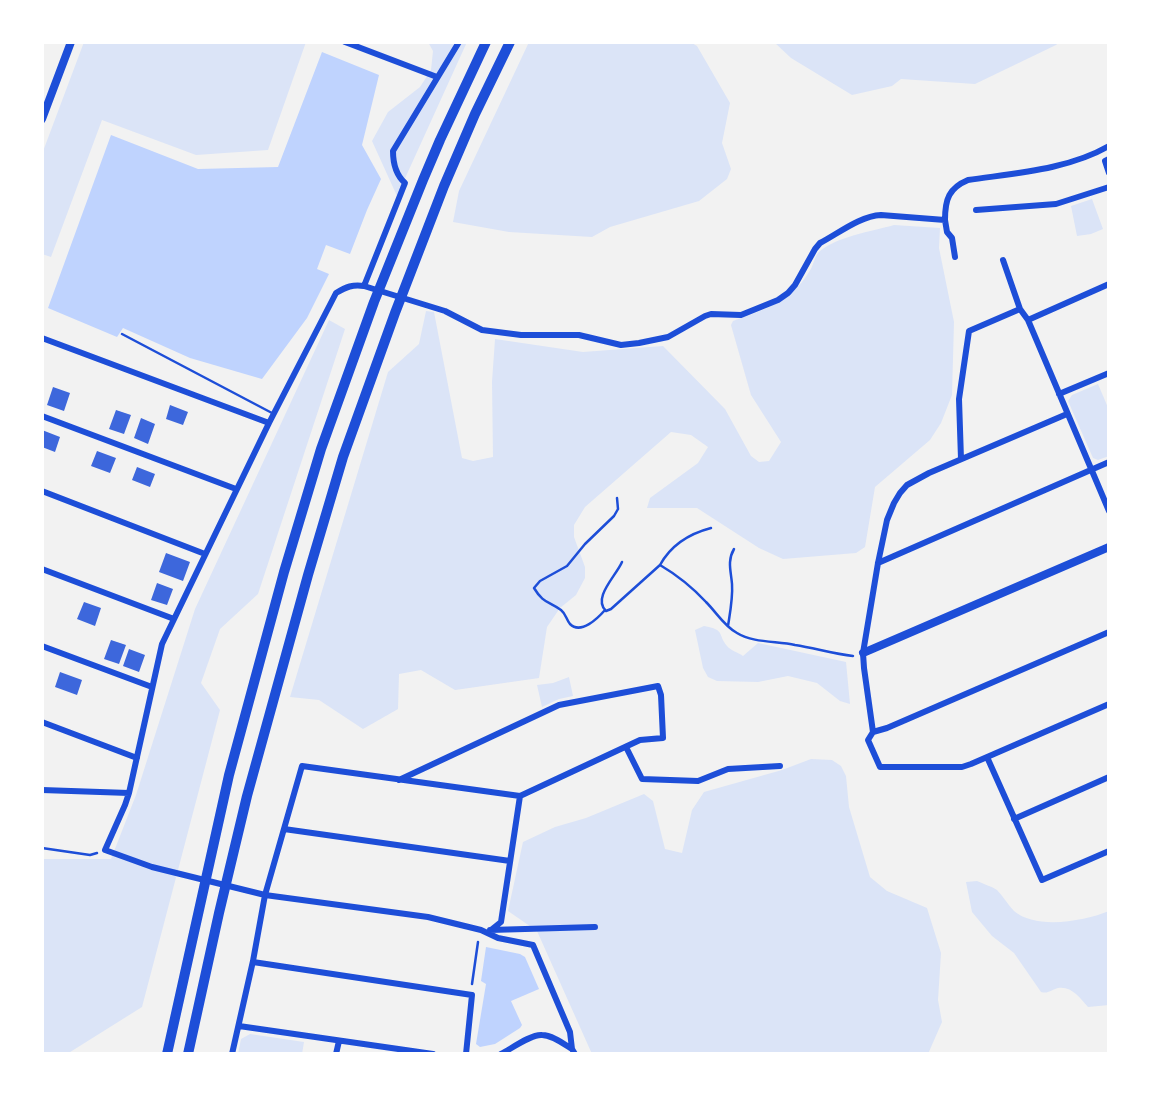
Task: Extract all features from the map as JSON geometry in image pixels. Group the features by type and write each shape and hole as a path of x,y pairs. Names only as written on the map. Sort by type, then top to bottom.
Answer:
{"highway":[{"path":"167,1054 229,775 284,572 321,449 374,302 423,180 486,42"},
{"path":"188,1054 232,855 312,562 344,457 444,186 510,42"}],"street":[{"path":"42,119 71,42"},
{"path":"345,42 437,77"},
{"path":"364,286 405,183 395,167 393,151 458,42"},
{"path":"956,257 945,220 948,198 957,185 968,180 1055,166 1109,146"},
{"path":"1109,159 1105,161 1109,173"},
{"path":"976,211 1056,204 1109,187"},
{"path":"574,1051 570,1032 533,945 498,938 481,930 428,917 265,895 152,867 105,850 129,793 162,643 236,489 336,293 345,288 356,284 364,286 444,311 482,330 521,335 579,335 621,345 639,344 668,337 711,314 741,315 778,300 795,285 820,243 868,217 881,215 945,220"},
{"path":"1003,260 1020,309 1028,320 1109,511"},
{"path":"1028,320 1109,285"},
{"path":"961,459 959,399 969,331 1020,309"},
{"path":"42,338 269,423"},
{"path":"1059,394 1109,373"},
{"path":"1067,414 961,459 907,485 900,493 887,520 863,655 873,732 868,740 880,767 962,767 1109,704"},
{"path":"42,416 236,489"},
{"path":"878,563 1109,462"},
{"path":"42,491 205,554"},
{"path":"863,655 1109,547"},
{"path":"42,569 174,619"},
{"path":"873,732 1109,632"},
{"path":"42,646 152,687"},
{"path":"232,1054 265,895 303,766 399,780 520,796 640,740 663,738 661,695 657,686 559,705 399,780"},
{"path":"42,722 137,758"},
{"path":"626,747 642,779 698,781 728,769 780,766"},
{"path":"986,757 1041,880 1109,851"},
{"path":"1014,819 1109,777"},
{"path":"42,790 129,793"},
{"path":"491,930 501,922 520,796"},
{"path":"284,829 510,861"},
{"path":"481,930 595,927"},
{"path":"253,962 472,995 466,1054"},
{"path":"239,1026 433,1054"},
{"path":"501,1054 542,1035 553,1038 574,1051"},
{"path":"337,1054 339,1041"}],"lane":[{"path":"122,334 275,414"}],"path":[{"path":"617,498 618,509 614,516 567,566 540,581 534,588 538,596 564,612 569,623 575,626 590,624 605,610 611,610 660,565 675,545 688,536 710,528"},
{"path":"728,626 732,584 729,569 731,553 734,550"},
{"path":"605,610 601,604 603,593 622,562"},
{"path":"660,565 681,579 736,633 838,655 863,655"},
{"path":"42,848 90,855 105,850"},
{"path":"470,995 478,942"}],"shaded area":[{"path":"84,42 306,42 268,150 196,155 102,120 51,257 42,254 42,154"},
{"path":"428,42 467,42 397,196 372,141 388,112 420,87 431,70 433,51"},
{"path":"529,42 690,42 697,46 730,103 722,143 731,169 727,179 699,201 610,227 592,237 509,232 453,222 459,191"},
{"path":"774,42 1059,42 975,84 901,79 892,86 852,95 791,58"},
{"path":"1092,199 1103,229 1077,236 1071,206"},
{"path":"894,225 940,228 939,248 954,322 952,395 941,423 930,440 875,487 865,547 856,553 783,559 759,548 697,508 647,508 650,498 698,463 708,447 691,435 671,432 585,507 574,525 574,537 585,567 585,578 576,595 560,608 547,627 539,678 455,690 421,670 399,674 398,709 363,729 319,700 290,697 388,372 419,344 426,311 434,312 462,458 473,461 493,457 492,382 495,339 583,352 663,346 725,409 751,456 759,462 769,461 781,442 751,395 731,325 733,321 776,304 794,291 802,283 818,253 825,247 865,232"},
{"path":"329,320 345,329 258,594 220,629 201,683 220,710 142,1007 67,1054 42,1054 42,859 111,859 136,795 195,609"},
{"path":"1098,384 1109,410 1109,456 1098,460 1093,458 1068,401 1072,395"},
{"path":"704,626 718,631 728,647 743,656 758,643 846,662 850,704 840,701 817,683 788,676 758,682 717,681 708,677 703,668 695,630"},
{"path":"569,677 573,696 542,707 537,685"},
{"path":"811,759 832,760 841,766 846,776 849,807 870,877 887,891 927,908 941,953 938,1000 942,1022 928,1054 592,1054 537,931 508,911 523,842 555,827 586,818 644,794 653,801 665,849 682,853 692,810 704,792"},
{"path":"977,881 997,890 1014,911 1035,920 1061,922 1109,911 1109,1005 1088,1007 1075,993 1063,988 1041,992 1014,953 992,936 972,912 966,882"},
{"path":"250,1034 304,1042 302,1054 238,1054 241,1039"}],"water":[{"path":"322,52 379,75 362,145 381,179 350,254 326,245 317,269 329,274 307,318 262,379 190,358 123,328 117,337 48,308 111,135 198,169 278,167"},
{"path":"486,947 525,957 539,989 511,1001 522,1025 520,1028 495,1044 480,1047 476,1044 486,984 481,981"}],"building":[{"path":"53,387 70,393 64,411 47,405"},
{"path":"170,405 188,412 183,425 166,419"},
{"path":"116,410 131,415 124,434 109,429"},
{"path":"141,418 155,424 148,444 134,438"},
{"path":"42,430 60,437 55,452 42,447"},
{"path":"97,451 116,458 110,473 91,466"},
{"path":"137,467 155,474 150,487 132,480"},
{"path":"166,553 190,562 183,581 159,572"},
{"path":"157,583 173,589 167,605 151,600"},
{"path":"84,602 101,608 95,626 77,619"},
{"path":"111,640 126,645 119,664 104,659"},
{"path":"129,649 145,655 139,672 123,666"},
{"path":"60,672 82,680 77,695 55,687"}]}
